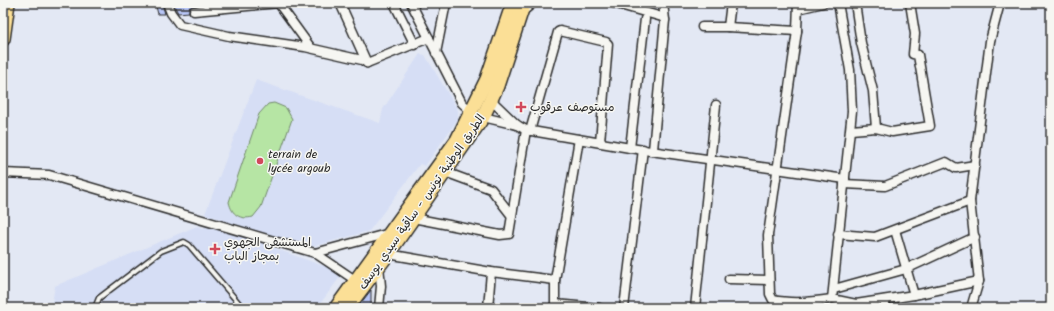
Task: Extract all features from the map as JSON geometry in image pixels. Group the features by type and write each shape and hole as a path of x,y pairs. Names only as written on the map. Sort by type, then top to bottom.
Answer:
{"main road":[{"path":"3,39 8,3"},
{"name":"الطريق الوطنية تونس - ساقية سيدي يوسف","path":"347,308 413,218 457,140 478,114 492,100 519,6"},
{"name":"الطريق الوطنية تونس - ساقية سيدي يوسف","path":"336,308 390,232 432,183 445,172 478,114 487,79 519,6"}],"street":[{"path":"167,3 171,13 180,25 230,36 311,48 362,60 367,63"},
{"path":"194,11 279,3 311,48"},
{"path":"340,3 367,63"},
{"path":"394,3 415,45"},
{"path":"411,3 462,103 478,114 517,125 528,130 630,148 778,168 845,181 885,186 946,162 956,168 975,165"},
{"path":"440,3 444,12"},
{"path":"436,53 446,3"},
{"path":"519,6 533,3"},
{"path":"613,3 662,17 665,20"},
{"path":"653,150 665,20 663,3"},
{"path":"728,27 731,3"},
{"path":"823,3 798,6 796,31 768,235 771,298 792,305 816,305 832,299 857,306 885,304 914,295 979,281"},
{"path":"832,299 838,234 851,130 850,70 838,3"},
{"path":"855,3 861,43 873,91 876,128"},
{"path":"851,130 876,128 892,132 930,126 918,55 913,54 915,34 910,3"},
{"path":"971,308 979,281 970,201 990,41 1000,3"},
{"path":"630,148 645,19"},
{"path":"702,26 796,31"},
{"path":"413,218 507,236 511,230 512,216 528,130 558,32 560,31 606,42 608,44 600,142"},
{"path":"367,63 415,45 429,38"},
{"path":"492,100 517,125"},
{"path":"695,308 716,105"},
{"path":"579,139 555,280 555,306 598,308"},
{"path":"624,308 643,149"},
{"path":"445,172 491,189 512,216"},
{"path":"3,173 56,177 314,253 355,280"},
{"path":"838,234 875,237 970,201"},
{"path":"894,230 914,295"},
{"path":"314,253 390,232"},
{"path":"834,289 906,268 975,237"},
{"path":"388,254 491,272 555,280"},
{"path":"379,266 381,286 379,308"},
{"path":"488,308 491,272"},
{"path":"730,279 769,280"}],"lane":[{"path":"95,308 100,298 161,251 184,242 190,245 243,308"}],"shaded area":[{"path":"420,54 425,55 458,110 458,119 425,166 420,164 369,231 307,248 205,214 256,80 380,123 383,109"},
{"name":"المستشفى الجهوي بمجاز الباب","path":"210,225 343,273 317,308 51,308 55,286 197,226 203,228"}],"green space":[{"name":"terrain de lycée argoub","path":"274,103 286,108 292,119 261,207 253,217 240,217 234,213 229,202 259,114 268,104"}],"building":[{"path":"155,3 162,3 165,14 158,14"},
{"path":"173,3 220,3 193,6 189,8 189,12 178,13"},
{"path":"371,290 371,308 357,308"}],"place":[{"name":"مستوصف عرقوب","path":"521,107"},
{"name":"terrain de lycée argoub","path":"260,161"},
{"name":"المستشفى الجهوي بمجاز الباب","path":"215,249"}]}
